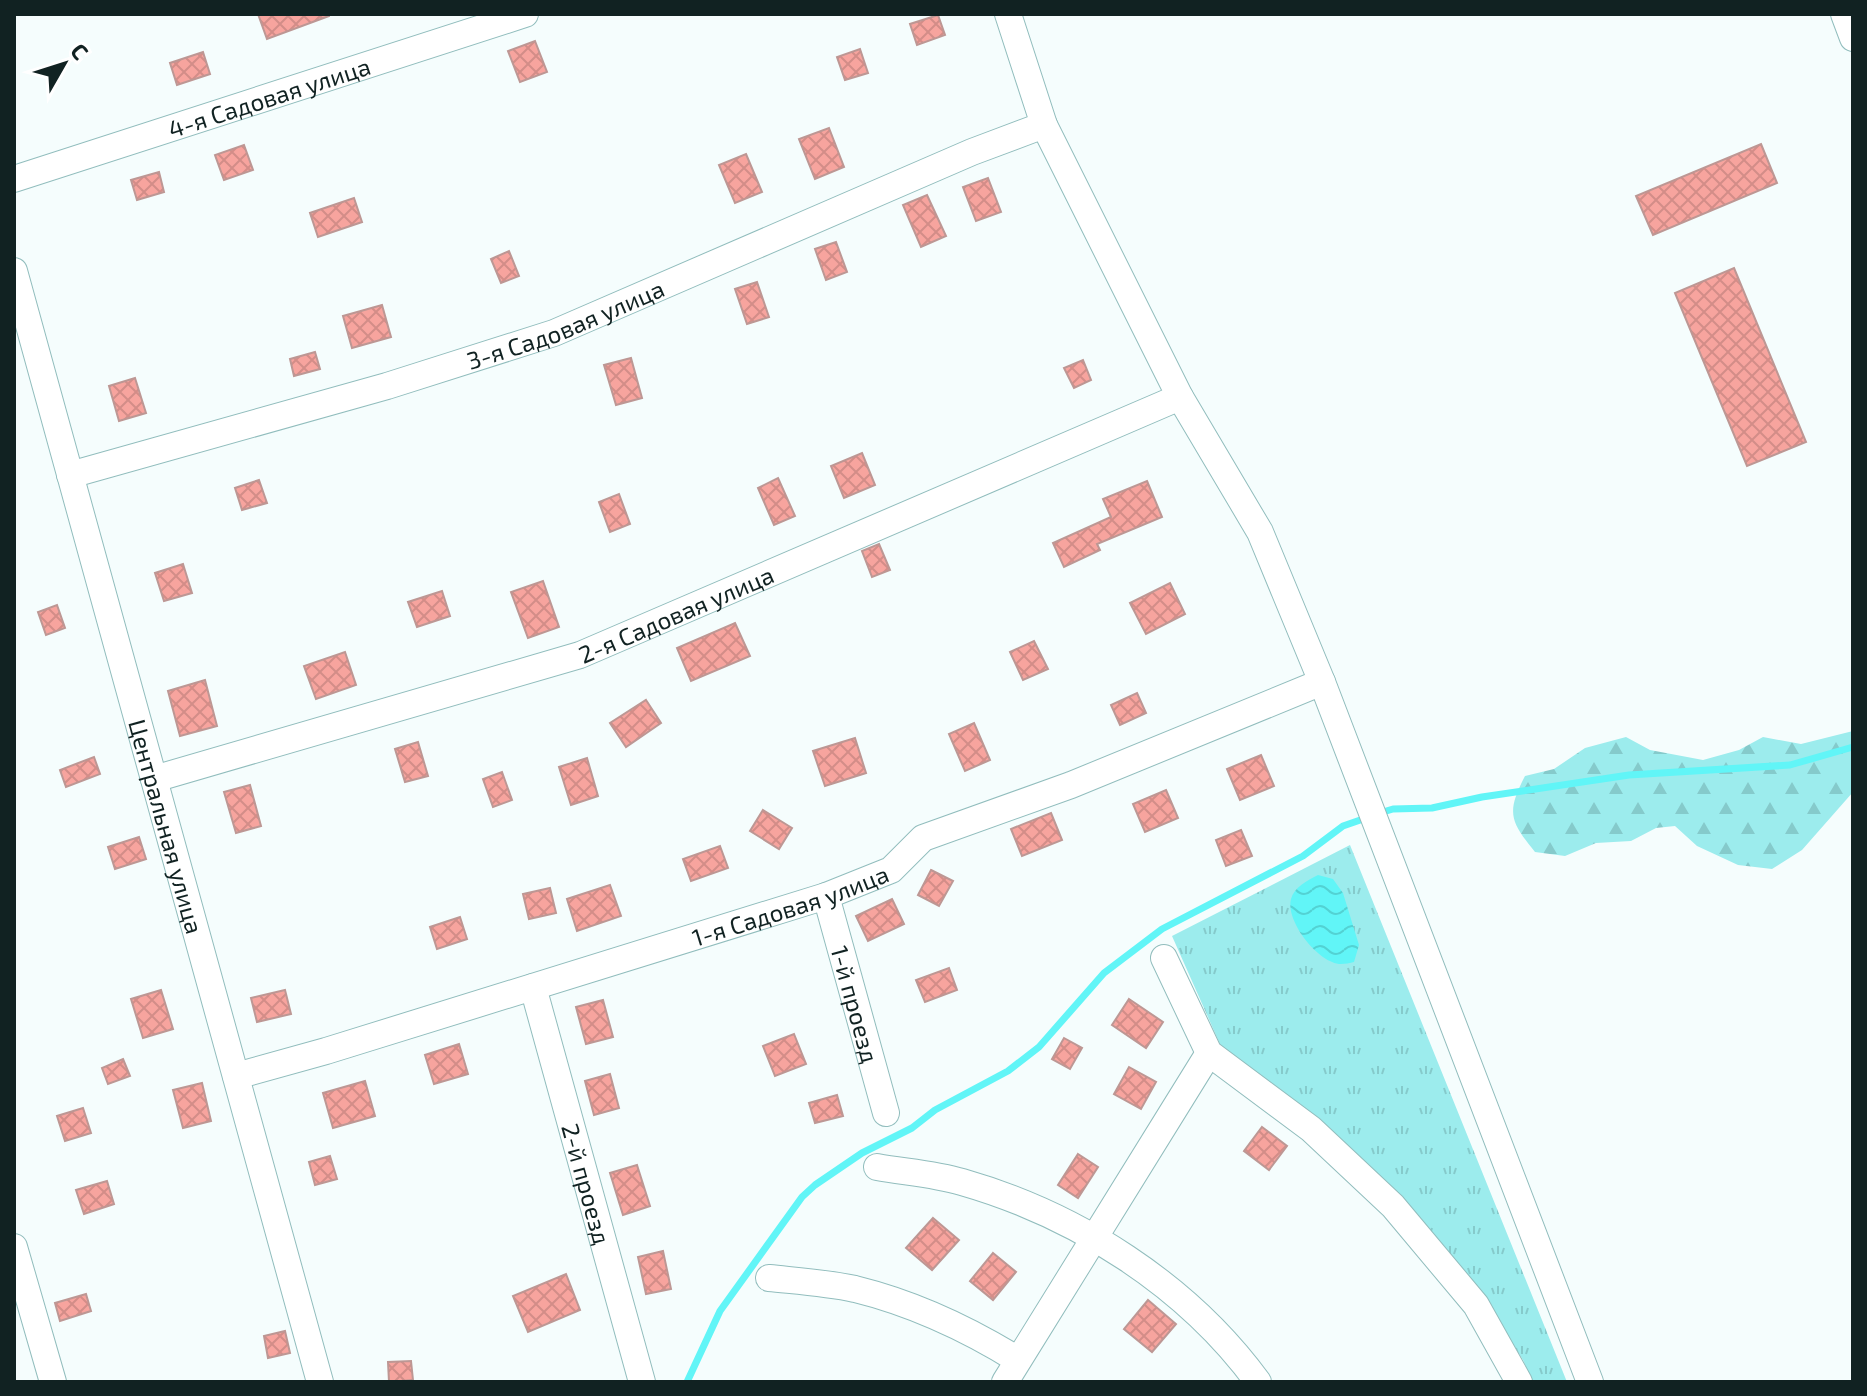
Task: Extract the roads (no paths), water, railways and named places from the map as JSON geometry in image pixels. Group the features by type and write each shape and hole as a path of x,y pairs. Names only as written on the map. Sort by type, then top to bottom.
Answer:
{"street":[{"name":"4-я Садовая улица","path":"14,179 525,14"},
{"path":"1008,14 1044,125 1180,397 1260,532 1322,682 1590,1382"},
{"path":"1844,14 1853,38"},
{"name":"3-я Садовая улица","path":"70,475 387,386 554,333 972,152 1044,125"},
{"name":"Центральная улица","path":"14,271 320,1382"},
{"name":"2-я Садовая улица","path":"154,779 580,655 1180,397"},
{"name":"1-я Садовая улица","path":"236,1076 826,896 891,870 923,838 1071,785 1322,682"},
{"name":"1-й проезд","path":"826,896 886,1113"},
{"path":"1164,958 1209,1053 1311,1129 1393,1206 1476,1305 1519,1382"},
{"name":"2-й проезд","path":"533,987 642,1382"},
{"path":"769,1278 854,1289 933,1316 981,1337 1012,1371 1209,1053"},
{"path":"877,1167 961,1182 1028,1207 1096,1238 1172,1291 1237,1354 1258,1382"},
{"path":"14,1247 53,1382"}],"water":[{"path":"1318,875 1333,879 1343,893 1359,945 1354,962 1341,964 1323,957 1306,940 1293,918 1291,899 1295,891"}],"waterway":[{"path":"1383,812 1432,808 1482,797 1629,775 1790,765 1853,747"},
{"path":"687,1382 720,1311 802,1197 815,1185 862,1153 912,1128 935,1110 1008,1071 1039,1047 1104,973 1162,929 1303,856 1343,826 1366,818"}]}
